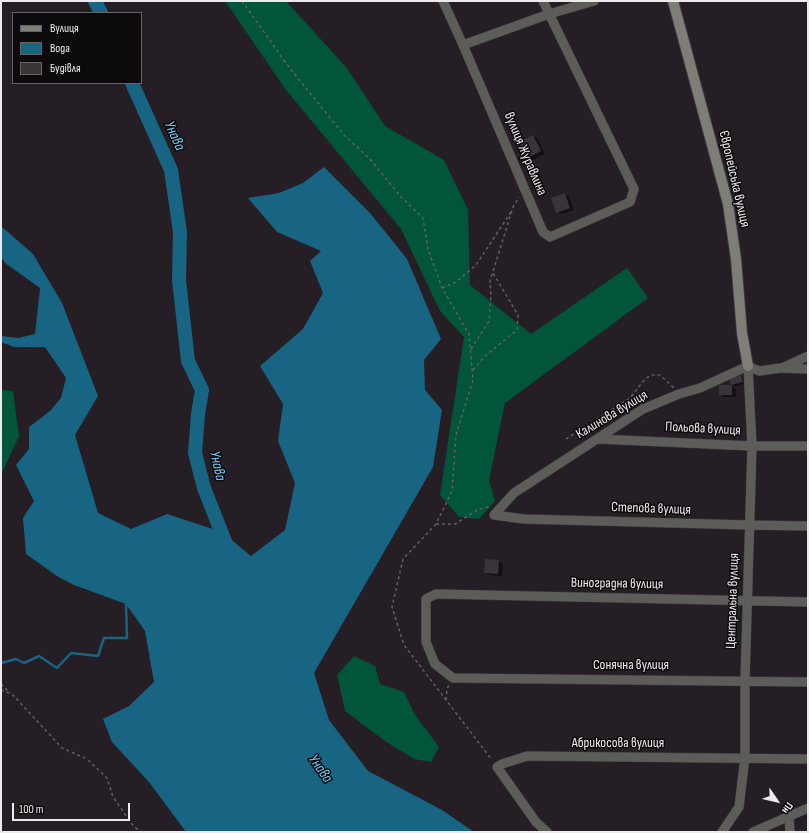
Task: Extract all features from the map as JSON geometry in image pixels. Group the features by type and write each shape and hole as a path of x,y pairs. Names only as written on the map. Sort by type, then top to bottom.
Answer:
{"street":[{"name":"вулиця Журавлина","path":"443,1 543,232 550,237 630,202 634,189 549,14"},
{"path":"543,1 549,14"},
{"path":"463,45 549,14 594,1"},
{"name":"Європейська вулиця","path":"673,1 728,204 736,259 742,333 748,366"},
{"path":"781,368 808,356"},
{"path":"748,366 759,371 781,368 808,369"},
{"name":"Калинова вулиця","path":"494,515 514,493 643,409 679,394 700,388 748,366"},
{"name":"Центральна вулиця","path":"722,832 739,807 746,758 745,680 752,446 748,366"},
{"name":"Польова вулиця","path":"598,439 752,446 808,446"},
{"name":"Степова вулиця","path":"494,515 524,519 750,526 808,526"},
{"name":"Виноградна вулиця","path":"453,678 435,664 426,642 426,598 436,594 808,602"},
{"name":"Сонячна вулиця","path":"453,678 745,680 808,682"},
{"name":"Абрикосова вулиця","path":"548,832 536,822 497,767 527,756 808,759"},
{"path":"753,832 808,808"},
{"path":"790,816 790,832"}],"path":[{"path":"242,1 288,66 344,135 370,159 401,197 423,218 428,249 442,288 469,334 473,380 456,436 452,491 436,524 455,524 479,509 504,505"},
{"path":"442,288 456,282 476,265 524,189"},
{"path":"471,350 489,321 492,296 490,281 512,210"},
{"path":"472,370 485,356 517,330 518,315 493,273"},
{"path":"566,439 630,398 651,375 660,375 670,383 679,394"},
{"path":"446,702 446,689 453,678"},
{"path":"1,684 9,693"},
{"path":"1,690 12,694 62,748 87,759 107,778 113,797 134,827 142,832"}],"green space":[{"path":"225,1 286,1 346,67 385,126 444,160 468,210 470,285 531,334 627,268 648,298 505,403 489,480 495,501 479,519 459,517 440,495 464,337 440,311 401,229 286,90"},
{"path":"1,390 13,391 19,436 1,475"},
{"path":"354,656 375,666 380,684 404,692 415,715 439,747 431,762 414,759 385,741 345,711 337,675"}],"water":[{"path":"324,167 370,213 407,259 441,339 424,360 425,390 442,410 433,467 314,673 329,720 368,771 442,810 474,832 186,832 149,782 112,742 103,719 129,706 154,682 145,631 126,604 74,585 57,576 26,554 23,518 34,501 16,465 29,449 29,427 50,411 61,398 66,378 45,347 14,347 1,342 1,336 18,338 35,334 40,288 5,263 1,257 1,226 33,254 62,303 98,396 75,435 98,513 131,529 167,514 222,532 251,556 285,530 295,483 278,441 283,404 260,366 303,329 323,293 310,261 321,251 277,232 248,198 279,193 303,183"}],"building":[{"path":"533,135 541,151 528,158 519,142"},
{"path":"565,193 570,208 556,213 551,198"},
{"path":"741,375 743,382 731,385 729,379"},
{"path":"719,385 732,385 732,395 719,395"},
{"path":"485,559 499,560 498,574 484,573"}],"waterway":[{"name":"Унава","path":"95,1 100,12"},
{"name":"Унава","path":"132,84 171,170 180,232 179,280 188,361 202,390 198,414 195,453 204,488 228,549"},
{"path":"1,663 16,659 24,663 39,656 57,668 71,653 98,656 104,638 127,638 126,604"}]}
